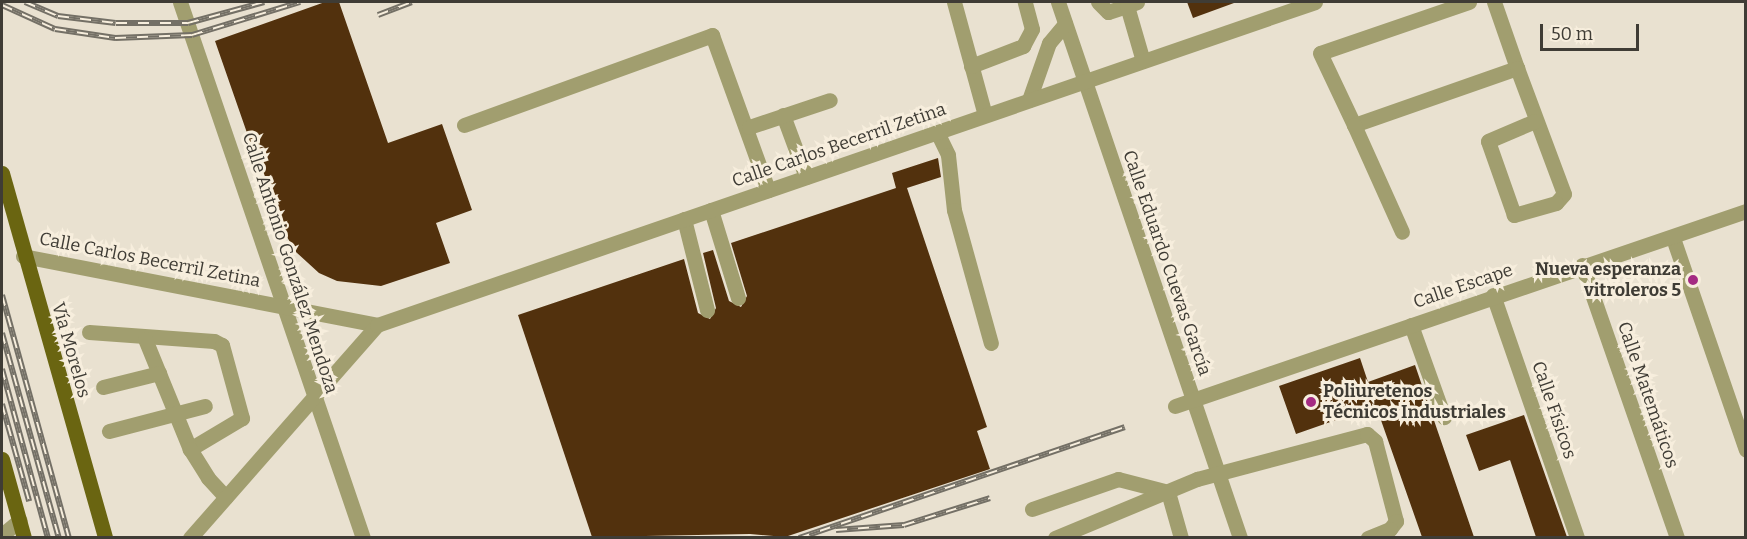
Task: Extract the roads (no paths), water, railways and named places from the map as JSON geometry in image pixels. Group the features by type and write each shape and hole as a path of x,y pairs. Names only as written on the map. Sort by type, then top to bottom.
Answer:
{"main road":[{"name":"Vía Morelos","path":"2,173 22,256 105,537"},
{"path":"2,459 24,537"}],"street":[{"name":"Calle Antonio González Mendoza","path":"180,2 287,305 313,393 363,537"},
{"path":"954,2 985,115"},
{"path":"971,66 1023,46 1032,29 1025,2"},
{"name":"Calle Eduardo Cuevas García","path":"1058,2 1240,537"},
{"path":"1098,2 1108,12 1132,4 1143,61"},
{"name":"Calle Carlos Becerril Zetina","path":"190,537 313,393 377,325 1315,2"},
{"path":"1402,232 1320,53 1469,2"},
{"path":"1494,2 1535,121 1564,194 1556,203 1514,215 1488,141 1535,121"},
{"path":"1029,100 1049,43 1065,24"},
{"path":"464,124 708,34 717,41 768,190"},
{"path":"1354,125 1517,68"},
{"path":"748,127 830,100"},
{"path":"783,115 806,177"},
{"path":"937,132 948,155 954,210 991,343"},
{"path":"711,210 738,298"},
{"name":"Calle Escape","path":"1175,406 1582,265 1673,238 1746,211"},
{"path":"684,219 707,310"},
{"path":"1673,238 1746,450"},
{"name":"Calle Carlos Becerril Zetina","path":"22,256 287,305 377,325"},
{"name":"Calle Matemáticos","path":"1582,265 1677,537"},
{"name":"Calle Físicos","path":"1494,295 1577,537"},
{"path":"1411,325 1444,417"},
{"path":"89,332 145,339 214,341 223,348 242,418 190,449"},
{"path":"145,339 190,449 208,478 226,496"},
{"path":"102,387 159,373"},
{"path":"109,431 205,406"},
{"path":"1055,537 1168,492 1197,478 1218,475 1370,435 1396,521 1393,527 1368,537"},
{"path":"1032,509 1118,479 1168,492"},
{"path":"1168,492 1181,537"},
{"path":"2,535 20,520"}],"railway":[{"path":"25,2 58,16 116,23 188,23 264,2"},
{"path":"2,5 55,29 115,38 192,35 300,2"},
{"path":"378,15 412,2"},
{"path":"2,295 69,538"},
{"path":"2,333 59,538"},
{"path":"2,369 48,538"},
{"path":"2,404 29,501"},
{"path":"799,538 1125,427"},
{"path":"836,530 904,525 990,498"}],"place":[{"name":"Nueva esperanza vitroleros 5","path":"1693,280"},
{"name":"Poliuretenos Técnicos Industriales","path":"1311,402"}]}
